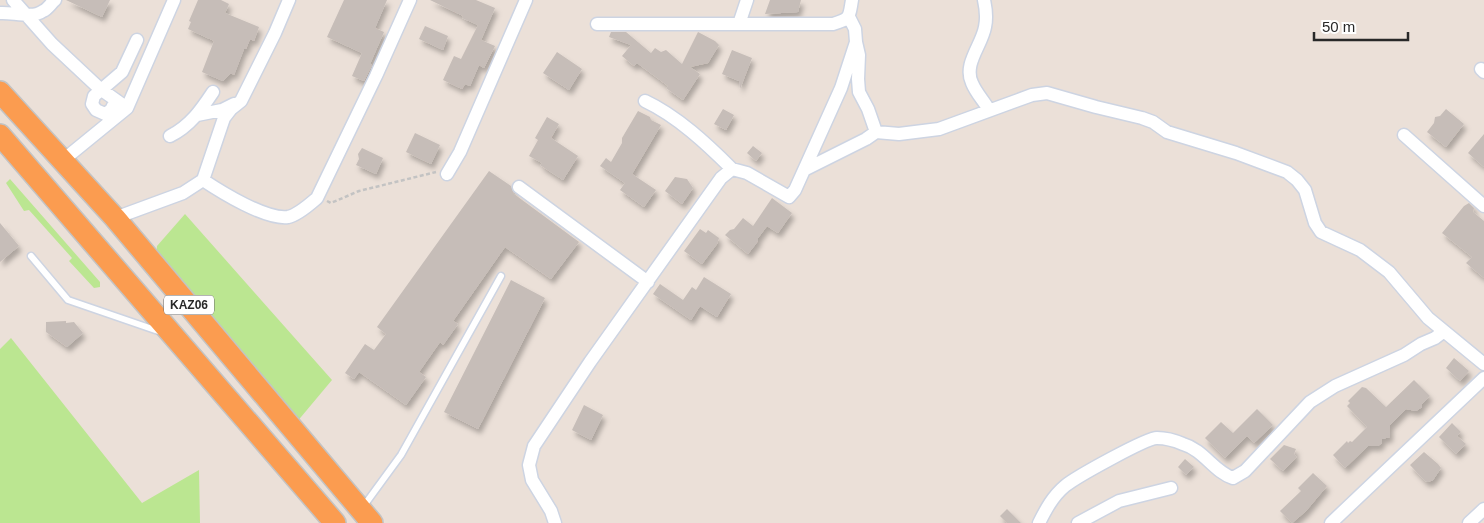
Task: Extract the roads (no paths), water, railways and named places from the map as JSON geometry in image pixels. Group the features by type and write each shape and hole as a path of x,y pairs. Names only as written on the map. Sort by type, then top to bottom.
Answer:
{"highway":[{"name":"KАZ06","path":"0,92 115,218 367,516"},
{"name":"KАZ06","path":"0,135 335,523"}],"street":[{"path":"13,0 52,44 101,90 128,108"},
{"path":"0,13 11,12 26,15 43,12 55,0"},
{"path":"62,161 128,108 174,0"},
{"path":"115,218 183,193 203,180 224,118 241,101 290,0"},
{"path":"203,180 235,200 267,214 288,216 306,207 317,198 376,76 410,0"},
{"path":"448,172 460,152 526,0"},
{"path":"740,24 747,0"},
{"path":"597,24 833,24 846,21 849,17 852,0"},
{"path":"984,0 987,20 985,30 972,59 970,73 972,83 989,110"},
{"path":"849,17 855,28 856,42 860,55 859,92 868,109 876,132"},
{"path":"116,100 111,110 105,114 96,110 92,104 94,96 122,72 137,40"},
{"path":"645,101 661,108 715,152 732,169 747,173 789,197 806,169 841,88 856,42"},
{"path":"170,136 182,130 197,115 213,92"},
{"path":"806,169 866,139 876,132 899,134 939,128 1032,95 1047,93 1096,108 1142,118 1153,122 1167,132 1236,153 1287,172 1298,180 1305,190 1315,223 1321,232 1360,250 1389,272 1428,318 1484,364"},
{"path":"197,115 222,110 241,101"},
{"path":"1404,134 1484,206"},
{"path":"555,523 551,511 532,480 529,465 534,446 590,362 721,178 732,169"},
{"path":"519,187 648,282"},
{"path":"1039,523 1048,504 1065,486 1125,451 1156,438 1184,444 1195,449 1223,475 1233,478 1245,471 1310,402 1335,386 1404,355 1444,331"},
{"path":"1331,523 1484,378"},
{"path":"1078,523 1119,501 1171,488"},
{"path":"1469,523 1484,509"}],"lane":[{"path":"31,256 68,300 173,336"},
{"path":"367,516 501,276"}]}
